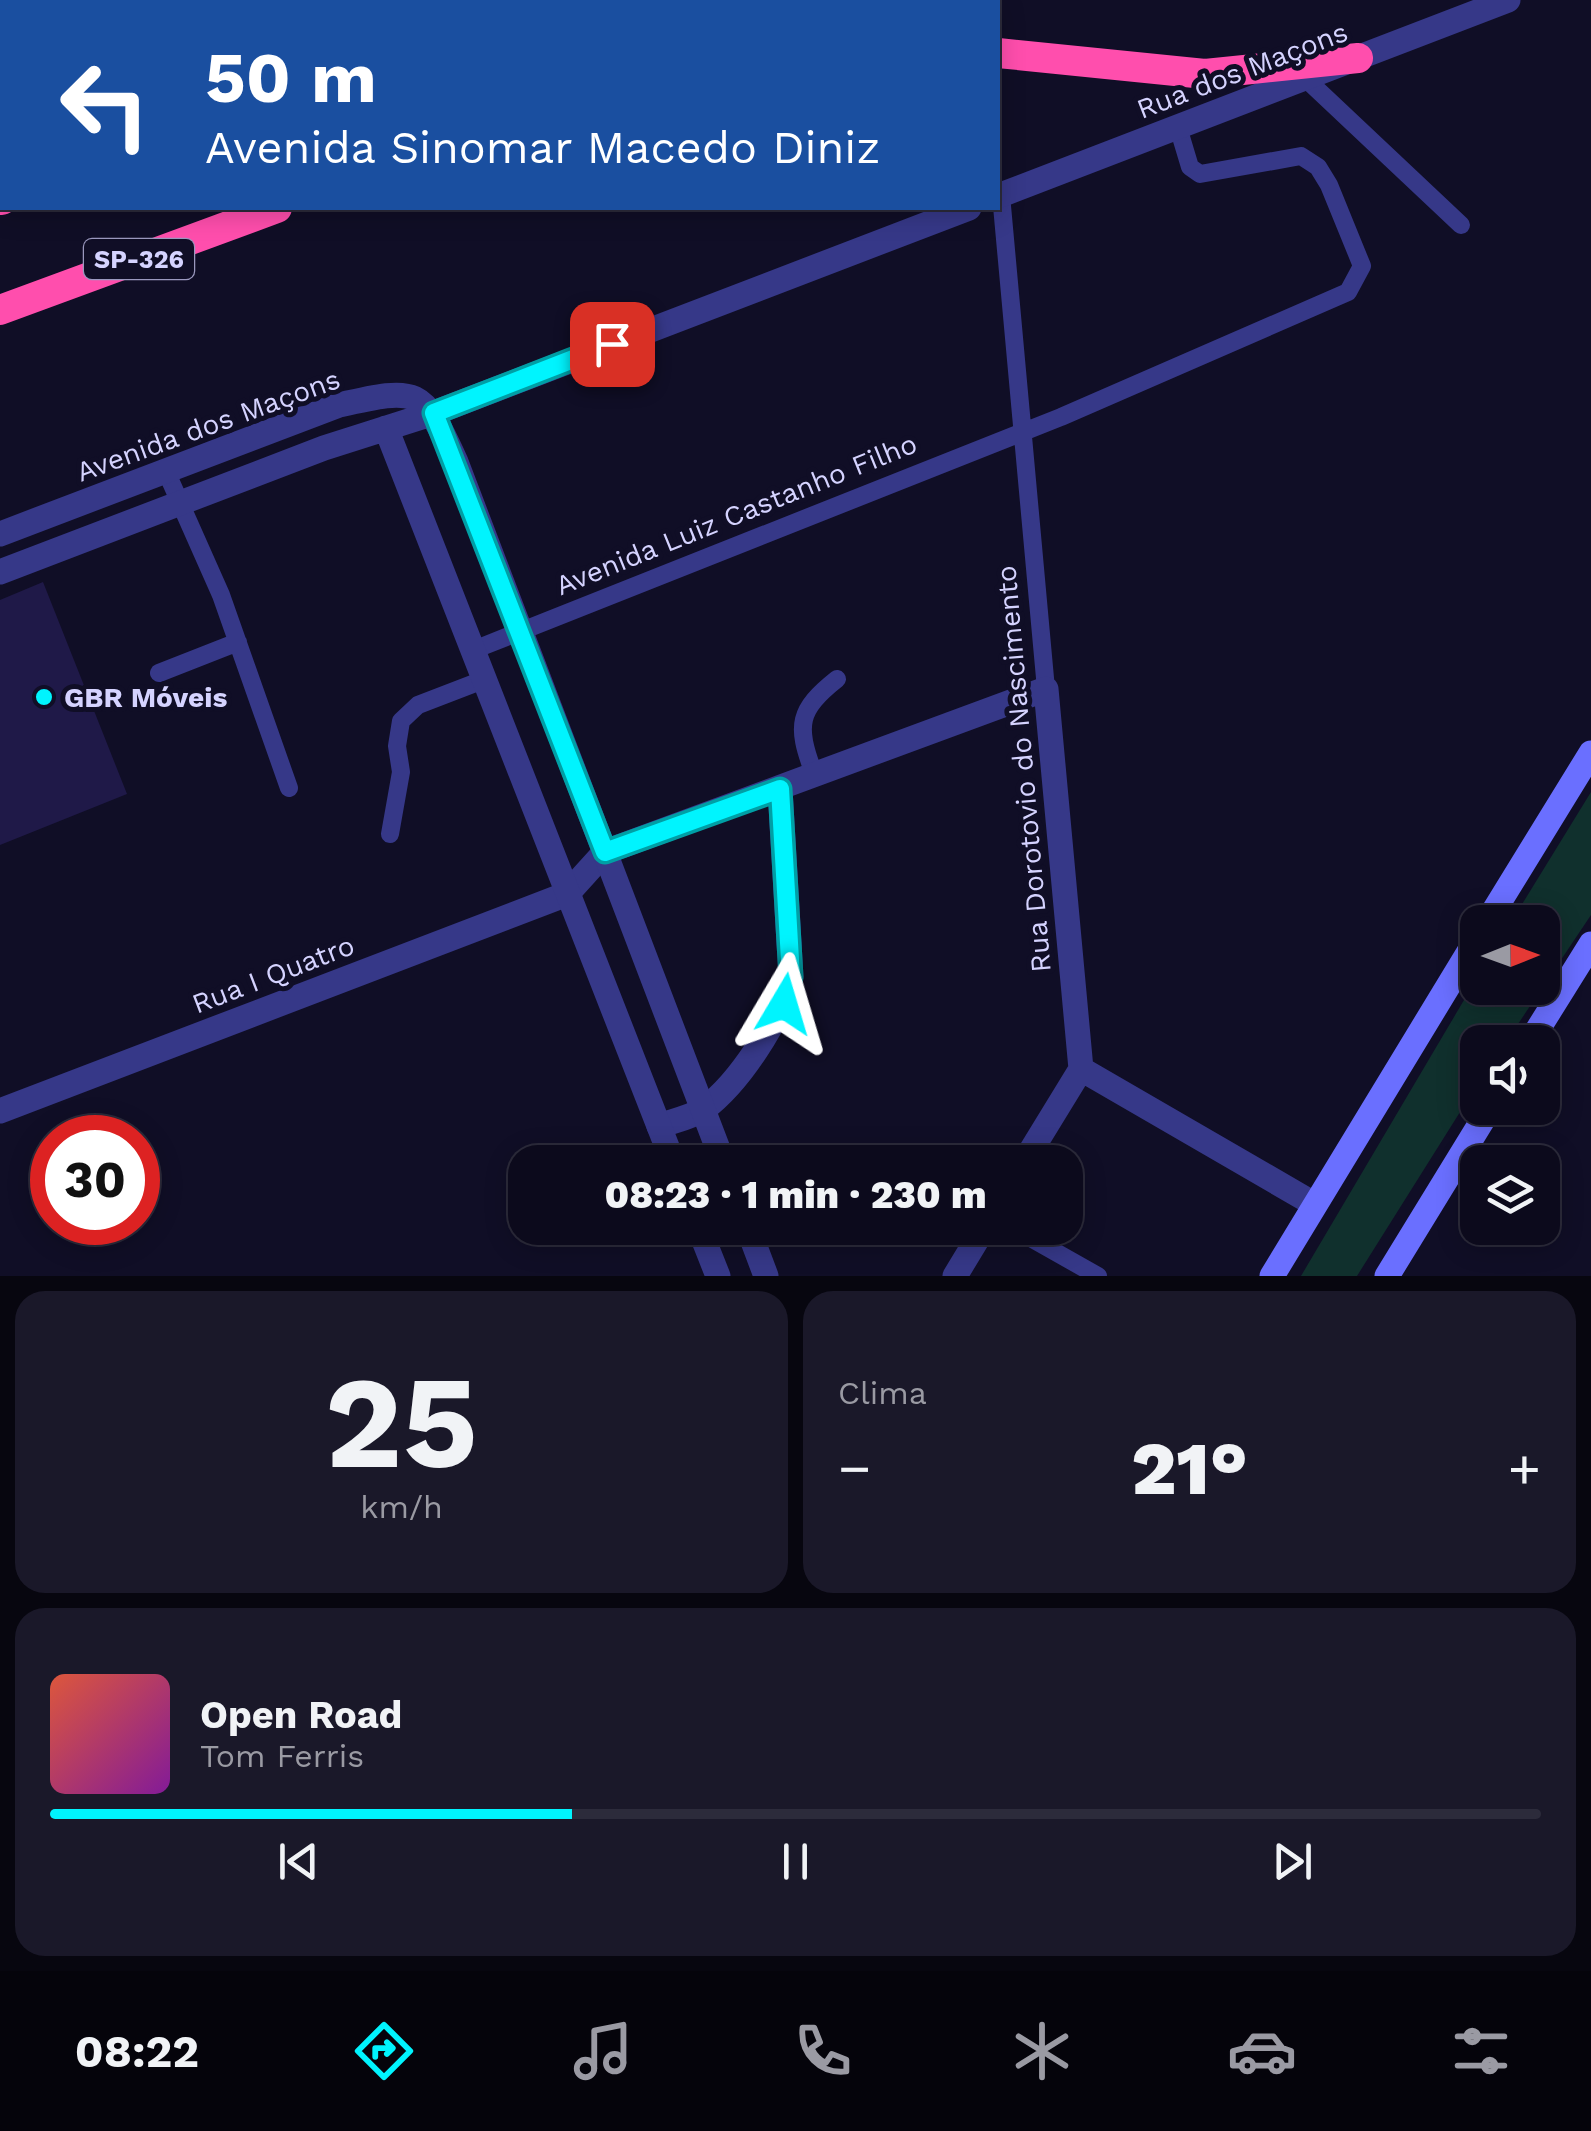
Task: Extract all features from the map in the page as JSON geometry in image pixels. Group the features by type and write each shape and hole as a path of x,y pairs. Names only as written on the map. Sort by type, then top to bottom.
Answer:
{"highway":[{"path":"1000,53 1205,74 1358,58"},
{"name":"SP-326","path":"0,310 272,210"}],"main road":[{"path":"1497,905 1591,753"},
{"path":"1541,1025 1591,944"},
{"path":"1272,1276 1460,967"},
{"path":"1387,1276 1480,1125"}],"street":[{"name":"Rua dos Maçons","path":"1000,196 1508,0"},
{"path":"0,572 434,413 964,210"},
{"name":"Avenida dos Maçons","path":"0,534 338,406 387,394 422,400 434,413"},
{"path":"434,413 717,1145"},
{"path":"386,428 666,1145"},
{"path":"568,894 605,852 1046,689"},
{"name":"Rua Dorotovio do Nascimento","path":"1046,689 1080,1069"},
{"path":"659,1126 703,1109 760,1046 784,1004 791,977 780,789"},
{"name":"Rua I Quatro","path":"0,1111 568,894"},
{"path":"1034,1145 1080,1069 1314,1204"},
{"path":"706,1245 718,1276"},
{"path":"754,1245 766,1276"},
{"path":"954,1276 973,1245"}],"lane":[{"path":"1305,78 1461,225"},
{"name":"Avenida Luiz Castanho Filho","path":"471,651 1022,431 1348,292 1362,266 1318,167 1301,156 1200,174 1190,167 1178,126"},
{"name":"Rua Dorotovio do Nascimento","path":"1000,206 1046,689"},
{"path":"166,471 238,642 289,788"},
{"path":"159,673 238,642"},
{"path":"813,772 800,737 808,702 837,679"},
{"path":"390,834 401,772 396,746 401,722 418,705 483,680"},
{"path":"1043,1245 1098,1276"}],"green space":[{"path":"1591,792 1591,915 1560,961 1560,905 1521,905"},
{"path":"1461,1005 1531,1005 1517,1025 1460,1025 1460,1112 1357,1276 1301,1276"}],"building":[{"name":"GBR Móveis","path":"43,582 127,794 0,845 0,600"}],"place":[{"name":"GBR Móveis","path":"44,697"}],"route":[{"path":"612,344 434,413 605,852 780,789 791,977 784,1004"}]}
